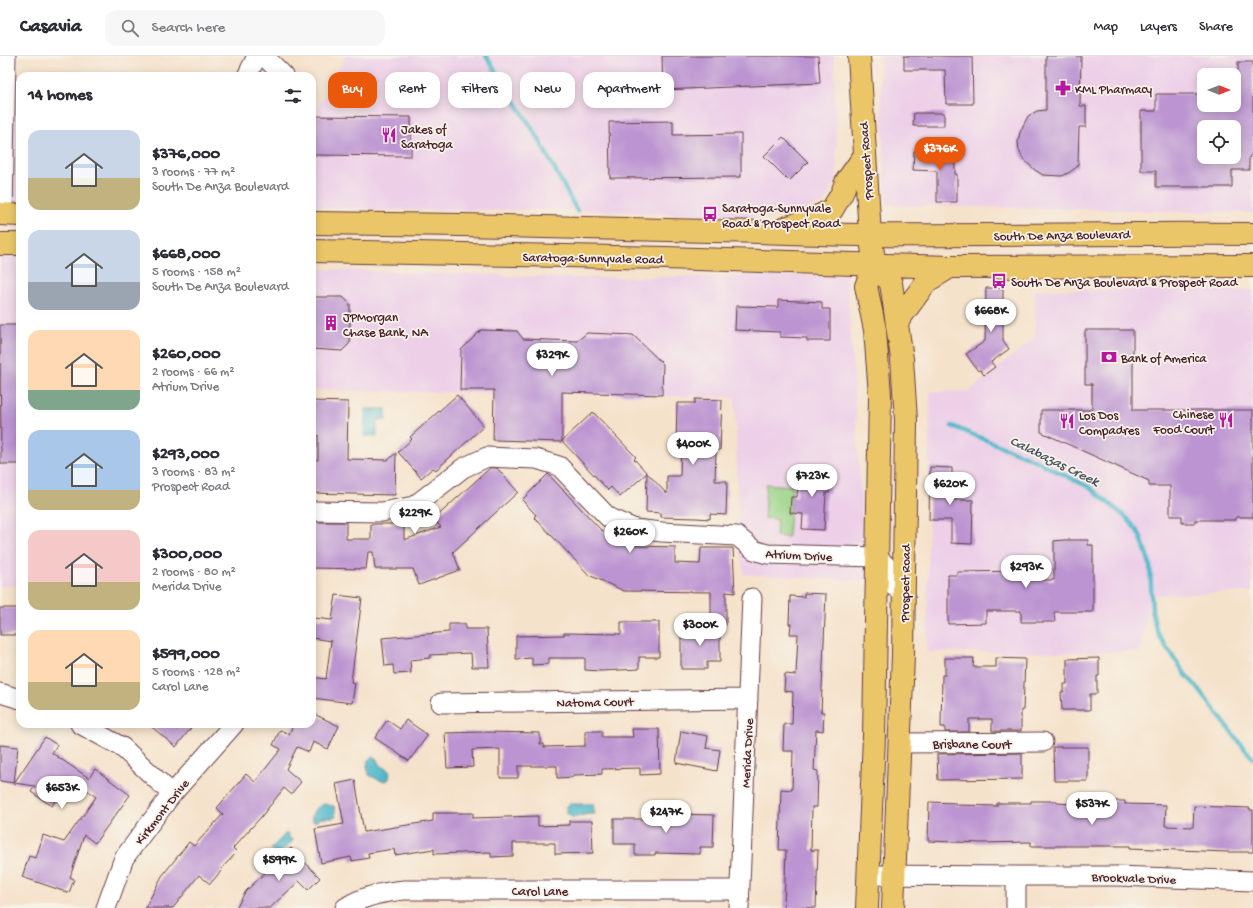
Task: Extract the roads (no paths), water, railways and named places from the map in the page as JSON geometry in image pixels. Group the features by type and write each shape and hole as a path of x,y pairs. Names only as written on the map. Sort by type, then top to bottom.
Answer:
{"main road":[{"name":"Prospect Road","path":"859,56 870,235 875,265 891,283 902,359 906,412 904,593 900,743 893,908"},
{"path":"775,232 832,210 842,193 846,182 864,155"},
{"path":"316,223 462,225 870,235"},
{"name":"South De Anza Boulevard","path":"870,235 1122,233 1253,234"},
{"path":"0,244 16,244"},
{"name":"Saratoga-Sunnyvale Road","path":"316,251 665,258 875,265"},
{"path":"867,908 874,736 880,395 879,363 875,330 866,286 875,265 950,267 1251,264"},
{"path":"897,322 927,281 950,267"}],"street":[{"path":"6,56 13,106 8,215"},
{"path":"249,72 257,56"},
{"path":"264,56 280,72"},
{"name":"Atrium Drive","path":"316,511 382,512 414,506 463,468 487,457 536,459 559,466 609,518 635,529 737,536 754,550 767,554 876,557"},
{"path":"876,557 886,563 890,570 892,585 904,593"},
{"name":"Merida Drive","path":"739,899 752,598"},
{"path":"0,693 16,698"},
{"name":"Natoma Court","path":"441,703 748,699"},
{"path":"87,728 122,747 172,794"},
{"name":"Kirkmont Drive","path":"106,908 124,858 172,794 230,728"},
{"name":"Brisbane Court","path":"900,743 1043,742"},
{"name":"Brookvale Drive","path":"868,875 1116,876 1253,881"},
{"path":"1016,876 1016,908"},
{"name":"Carol Lane","path":"344,908 352,903 381,892 404,890 739,899"}],"water":[{"path":"365,409 386,409 386,420 377,420 377,436 364,436"},
{"path":"373,757 376,758 379,764 390,772 389,779 387,781 379,780 369,775 367,766 368,760"},
{"path":"324,804 334,806 336,817 322,818 314,822 312,820 313,812 316,808"},
{"path":"570,804 593,804 595,814 572,817 566,812 567,806"},
{"path":"286,833 293,841 277,855 271,849"}],"waterway":[{"name":"Calabazas Creek","path":"486,56 537,136 577,211"},
{"name":"Calabazas Creek","path":"952,426 1032,459 1089,487 1128,519 1140,535 1150,564 1152,611 1160,638 1186,675 1253,758"}],"place":[{"name":"KML Pharmacy","path":"1063,88"},
{"name":"Jakes of Saratoga","path":"389,135"},
{"name":"Saratoga-Sunnyvale Road & Prospect Road","path":"710,214"},
{"name":"South De Anza Boulevard & Prospect Road","path":"999,281"},
{"name":"JPMorgan Chase Bank, NA","path":"331,323"},
{"name":"Bank of America","path":"1109,357"},
{"name":"Chinese Food Court","path":"1226,420"},
{"name":"Los Dos Compadres","path":"1067,421"}]}
